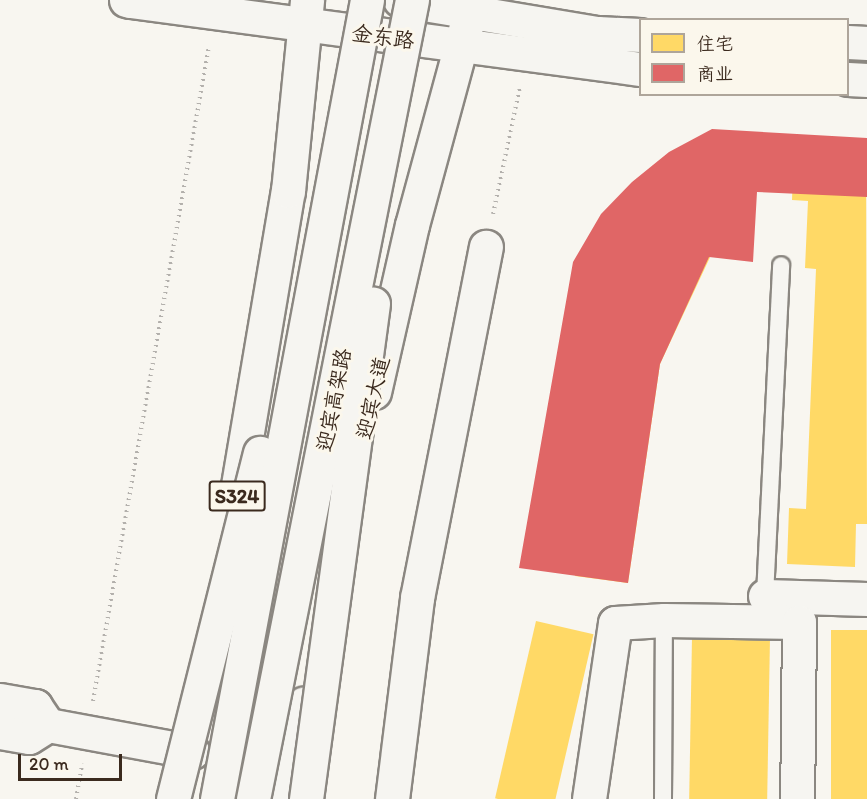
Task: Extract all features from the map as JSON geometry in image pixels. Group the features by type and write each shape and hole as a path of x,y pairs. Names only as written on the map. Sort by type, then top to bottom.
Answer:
{"main road":[{"name":"金东路","path":"128,0 216,13 305,13 460,48 639,69"},
{"name":"迎宾高架路","path":"217,799 327,196 367,0"},
{"name":"金东路","path":"406,9 472,6 639,35"},
{"name":"迎宾大道","path":"287,799 308,683 412,225 472,6"},
{"name":"迎宾高架路","path":"253,799 406,9"},
{"path":"306,799 406,9"},
{"name":"S324","path":"181,799 193,752 288,192 305,13"},
{"path":"849,42 867,43"},
{"path":"849,79 867,80"},
{"path":"173,799 327,196"},
{"path":"392,799 417,598 486,247"},
{"path":"765,596 867,599"},
{"path":"589,799 615,623 664,620 799,622 797,799"},
{"path":"0,700 34,706 48,724 193,752"},
{"path":"0,732 29,737 48,724"}],"lane":[{"path":"765,596 781,265"},
{"path":"663,799 664,620"}],"path":[{"path":"76,799 216,13"},
{"path":"486,247 526,57"}],"building: 住宅":[{"path":"794,141 866,145 867,524 856,524 855,567 787,564 789,508 806,509 816,269 805,268 808,201 792,200"},
{"path":"662,230 712,253 660,364 628,583 575,576 609,342"},
{"path":"536,621 593,634 555,799 495,798"},
{"path":"831,630 867,630 867,799 831,799"},
{"path":"692,637 770,638 767,799 689,799"}],"building: 商业":[{"path":"712,129 867,138 867,197 757,192 753,262 709,257 660,364 628,583 519,568 573,262 601,214 632,182 669,152"}]}
